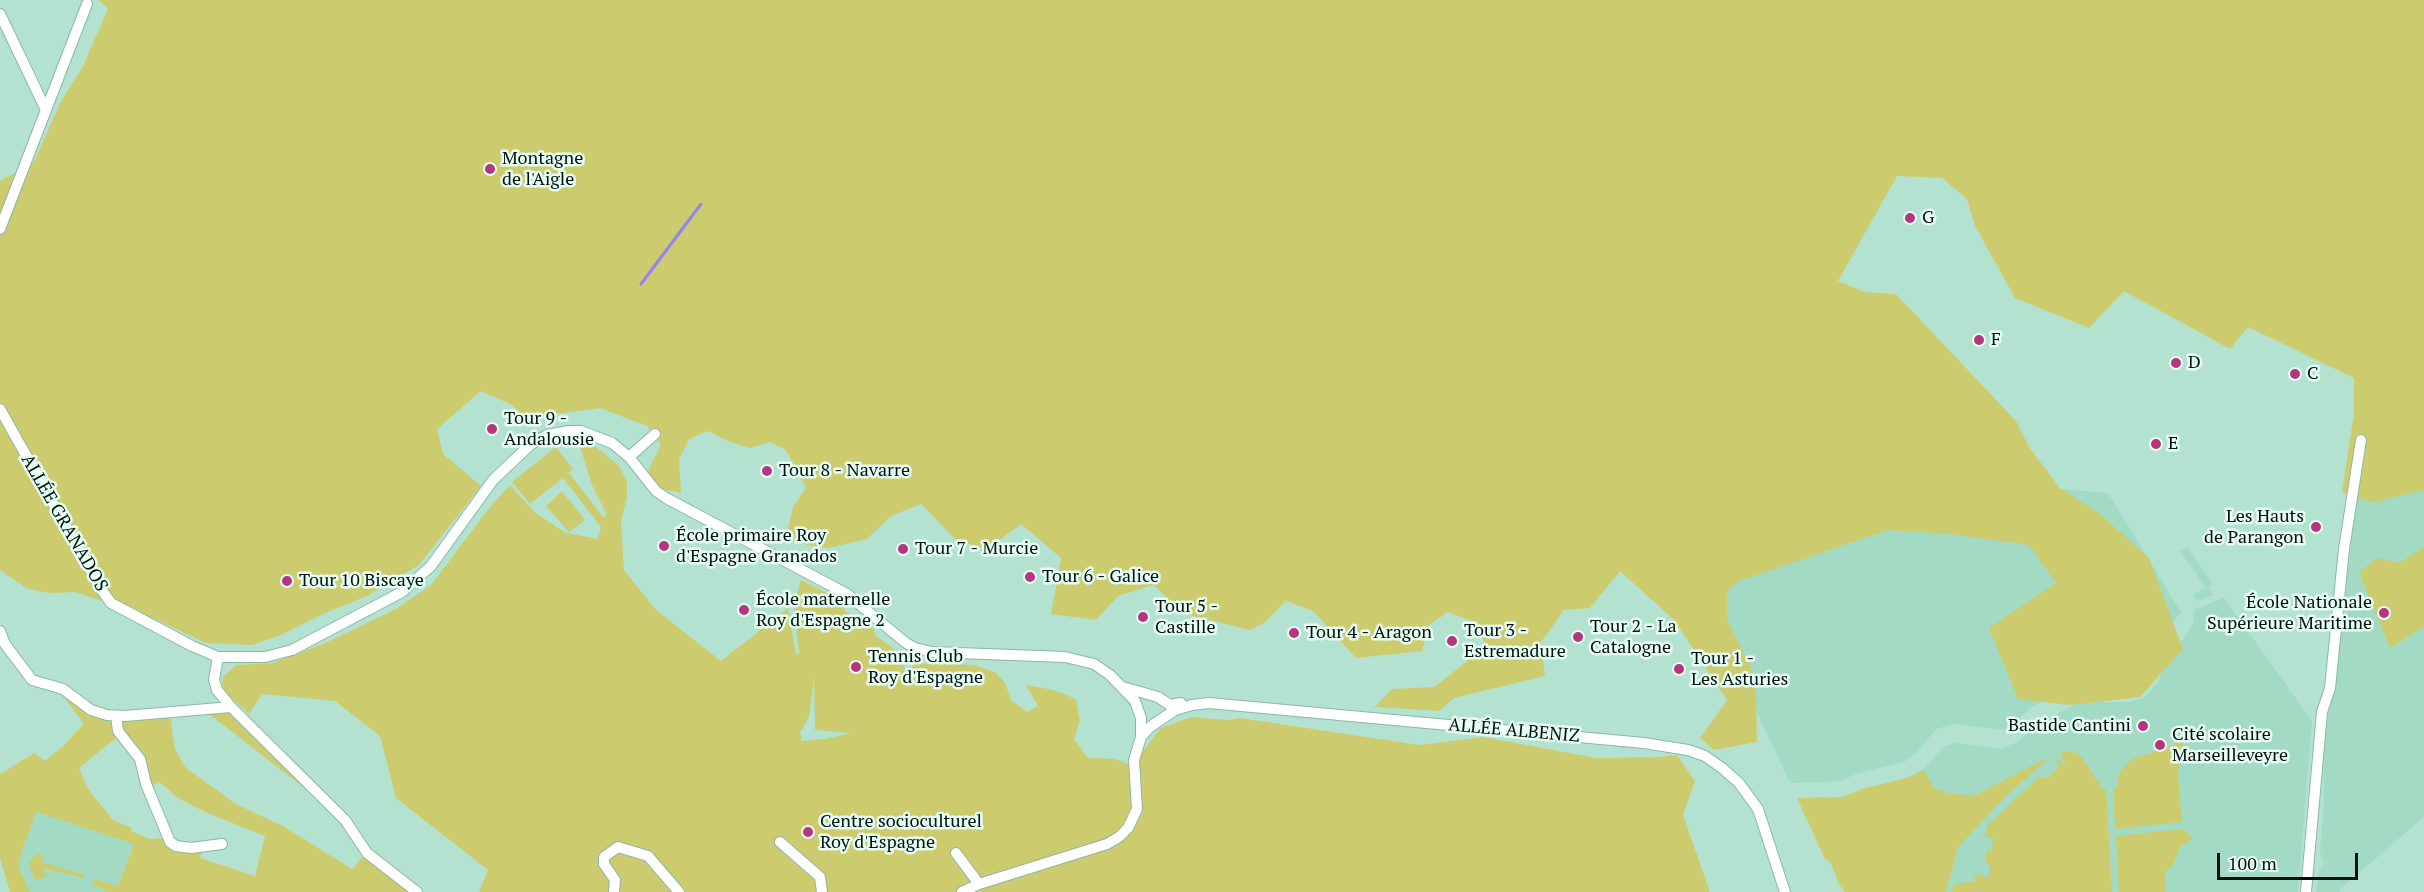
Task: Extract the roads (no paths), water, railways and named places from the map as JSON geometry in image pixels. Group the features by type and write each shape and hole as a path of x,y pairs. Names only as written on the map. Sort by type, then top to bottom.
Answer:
{"street":[{"path":"0,229 87,4"},
{"path":"0,14 46,110"},
{"name":"ALLÉE GRANADOS","path":"0,409 100,590 111,603 182,642 218,657 265,657 292,650 402,592 431,566 493,480 538,439 557,432 581,431 612,443 629,457 648,483 666,498 848,594 915,648 932,652 1077,659 1102,669 1123,687 1140,710 1141,737"},
{"path":"629,457 655,434"},
{"path":"2306,892 2322,712 2330,688 2344,549 2361,440"},
{"path":"0,631 4,644 32,680 63,689 91,710 116,716 231,707"},
{"path":"218,657 214,680 217,690 231,707 345,820 367,853 417,892"},
{"name":"ALLÉE GRANADOS","path":"1123,687 1158,697 1170,705"},
{"path":"1170,705 1191,701 1209,703"},
{"name":"ALLÉE ALBENIZ","path":"1141,737 1162,718 1182,707 1209,703 1644,743 1688,750 1705,756 1722,768 1739,783 1758,808 1785,892"},
{"name":"ALLÉE ALBENIZ","path":"1162,718 1170,705"},
{"path":"116,716 118,731 140,759 146,784 170,842 176,846 192,849 222,844"},
{"path":"962,892 979,884 1107,844 1124,833 1137,809 1134,760 1141,737"},
{"path":"780,842 820,877 822,892"},
{"path":"614,892 615,880 604,864 604,857 618,848 648,856 679,892"},
{"path":"956,853 979,884"}],"waterway":[{"path":"641,284 701,204"}],"place":[{"name":"Montagne de l'Aigle","path":"490,169"},
{"name":"G","path":"1910,218"},
{"name":"F","path":"1979,340"},
{"name":"D","path":"2176,363"},
{"name":"C","path":"2295,374"},
{"name":"Tour 9 - Andalousie","path":"492,429"},
{"name":"E","path":"2156,444"},
{"name":"Tour 8 - Navarre","path":"767,471"},
{"name":"Les Hauts de Parangon","path":"2316,527"},
{"name":"École primaire Roy d'Espagne Granados","path":"664,546"},
{"name":"Tour 7 - Murcie","path":"903,549"},
{"name":"Tour 6 - Galice","path":"1030,577"},
{"name":"Tour 10 Biscaye","path":"287,581"},
{"name":"École maternelle Roy d'Espagne 2","path":"744,610"},
{"name":"École Nationale Supérieure Maritime","path":"2384,613"},
{"name":"Tour 5 - Castille","path":"1143,617"},
{"name":"Tour 4 - Aragon","path":"1294,633"},
{"name":"Tour 2 - La Catalogne","path":"1578,637"},
{"name":"Tour 3 - Estremadure","path":"1452,641"},
{"name":"Tennis Club Roy d'Espagne","path":"856,667"},
{"name":"Tour 1 - Les Asturies","path":"1679,669"},
{"name":"Bastide Cantini","path":"2143,726"},
{"name":"Cité scolaire Marseilleveyre","path":"2160,745"},
{"name":"Centre socioculturel Roy d'Espagne","path":"808,832"}]}
